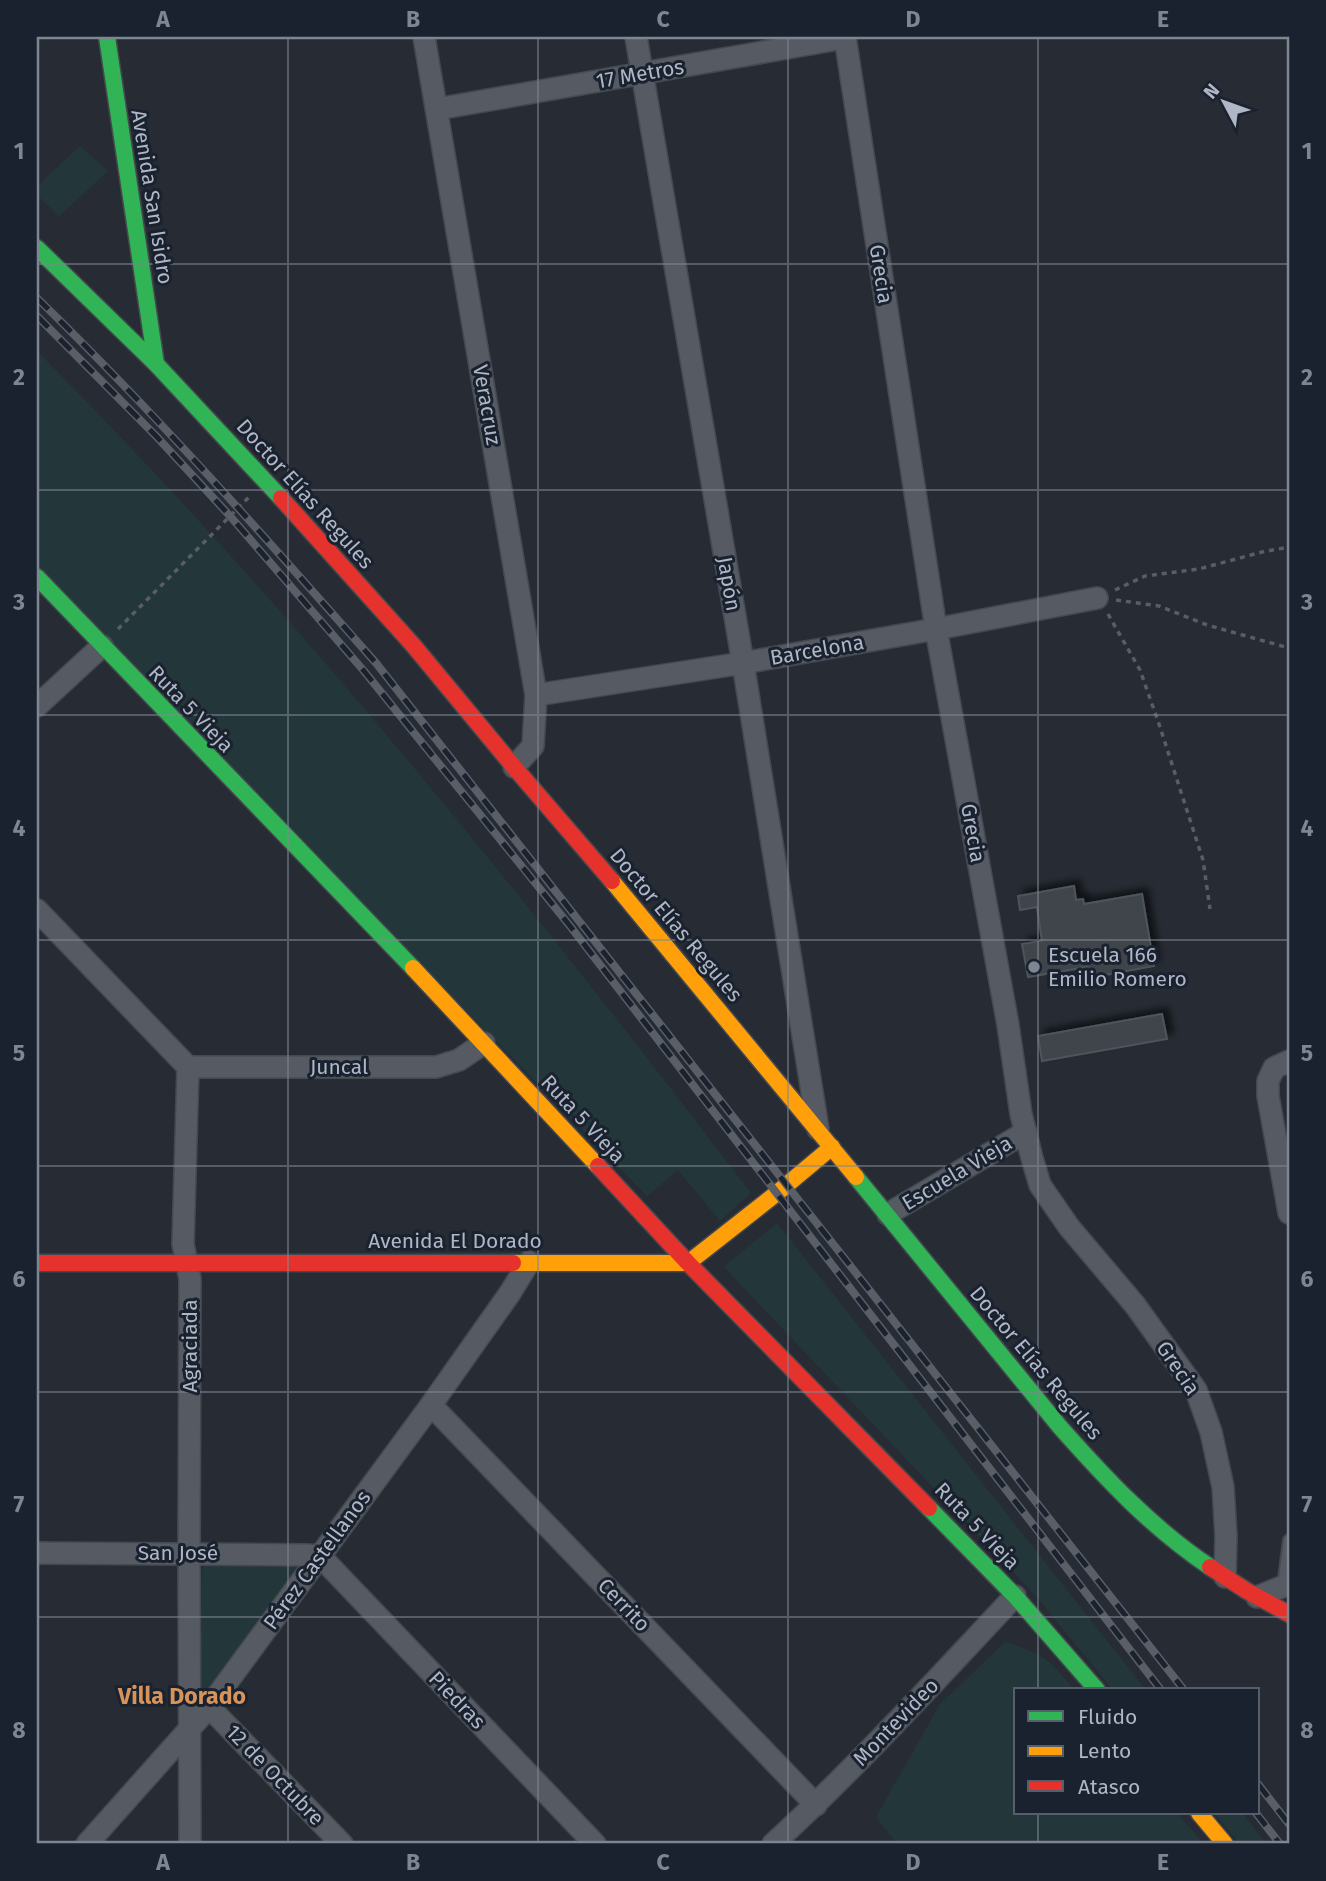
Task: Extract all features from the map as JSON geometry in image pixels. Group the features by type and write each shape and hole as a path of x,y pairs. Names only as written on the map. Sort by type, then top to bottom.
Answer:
{"street":[{"name":"Avenida San Isidro","path":"107,37 156,364"},
{"name":"Veracruz","path":"424,37 536,695 533,746 514,767"},
{"name":"Japón","path":"636,37 825,1139"},
{"name":"17 Metros","path":"437,108 845,37"},
{"name":"Grecia","path":"845,37 936,629 1026,1132 1040,1185 1069,1227 1135,1305 1196,1390 1211,1432 1223,1488 1225,1577"},
{"name":"Doctor Elías Regules","path":"37,248 156,364 414,645 514,767 631,902 1096,1468 1129,1502 1178,1545 1257,1597 1289,1614"},
{"name":"Ruta 5 Vieja","path":"37,577 484,1043 688,1263 1015,1596 1095,1688"},
{"name":"Barcelona","path":"536,695 743,663 1097,598"},
{"path":"37,706 102,646"},
{"path":"37,910 188,1067"},
{"name":"Juncal","path":"188,1067 436,1067 458,1060 484,1043"},
{"path":"1282,1065 1268,1081 1268,1096 1289,1213"},
{"name":"Agraciada","path":"188,1067 183,1244 190,1279 190,1844"},
{"name":"Escuela Vieja","path":"888,1214 1026,1132"},
{"path":"688,1263 777,1193 825,1139"},
{"name":"Pérez Castellanos","path":"87,1844 209,1707 431,1405 529,1262"},
{"name":"Avenida El Dorado","path":"37,1263 688,1263"},
{"name":"Cerrito","path":"431,1405 816,1805"},
{"name":"San José","path":"37,1553 320,1556"},
{"name":"Piedras","path":"320,1556 595,1844"},
{"path":"1257,1597 1286,1585"},
{"name":"Montevideo","path":"773,1844 816,1805 902,1717 1015,1596"},
{"name":"12 de Octubre","path":"209,1707 342,1844"},
{"path":"1200,1814 1225,1844"}],"lane":[{"path":"1286,1585 1289,1540"}],"path":[{"path":"102,646 266,481"},
{"path":"1097,598 1145,576 1199,569 1289,547"},
{"path":"1097,598 1159,606 1208,625 1289,648"},
{"path":"1097,598 1140,670 1203,860 1210,909"}],"green space":[{"path":"80,146 108,171 59,216 37,195 37,186"},
{"path":"37,351 133,450 318,655 408,760 582,975 751,1193 720,1221 678,1170 647,1196 37,570"},
{"path":"777,1223 1144,1688 1111,1688 1035,1595 724,1267"},
{"path":"206,1564 292,1564 297,1569 204,1695 200,1693 202,1570"},
{"path":"1005,1642 1038,1654 1073,1688 1014,1688 1014,1814 1178,1814 1204,1844 897,1844 876,1817 940,1704"},
{"path":"1215,1814 1243,1814 1267,1844 1240,1844"}],"building":[{"path":"1074,886 1076,900 1083,899 1084,904 1142,894 1154,966 1089,978 1087,967 1028,977 1022,944 1042,941 1037,907 1020,910 1018,896"},
{"path":"1162,1014 1167,1039 1042,1061 1038,1036"}],"railway":[{"path":"37,298 168,432 376,663 1182,1688"},
{"path":"37,316 156,436 230,516 364,671 570,926 1159,1688"},
{"path":"1260,1787 1289,1824"},
{"path":"1257,1814 1280,1844"}],"traffic: fast":[{"path":"107,37 156,364"},
{"path":"37,248 156,364 281,498"},
{"path":"37,577 413,968"},
{"path":"856,1177 1077,1446 1149,1519 1210,1567"},
{"path":"929,1508 1015,1596 1095,1688"}],"traffic: slow":[{"path":"612,881 856,1177"},
{"path":"413,968 598,1166"},
{"path":"513,1263 688,1263 832,1147"},
{"path":"1200,1814 1225,1844"}],"traffic: jam":[{"path":"281,498 413,645 612,881"},
{"path":"598,1166 688,1263 929,1508"},
{"path":"37,1263 513,1263"},
{"path":"1210,1567 1289,1614"}],"place":[{"name":"Escuela 166 Emilio Romero","path":"1034,967"}],"district":[{"name":"Villa Dorado","path":"182,1696"}]}
